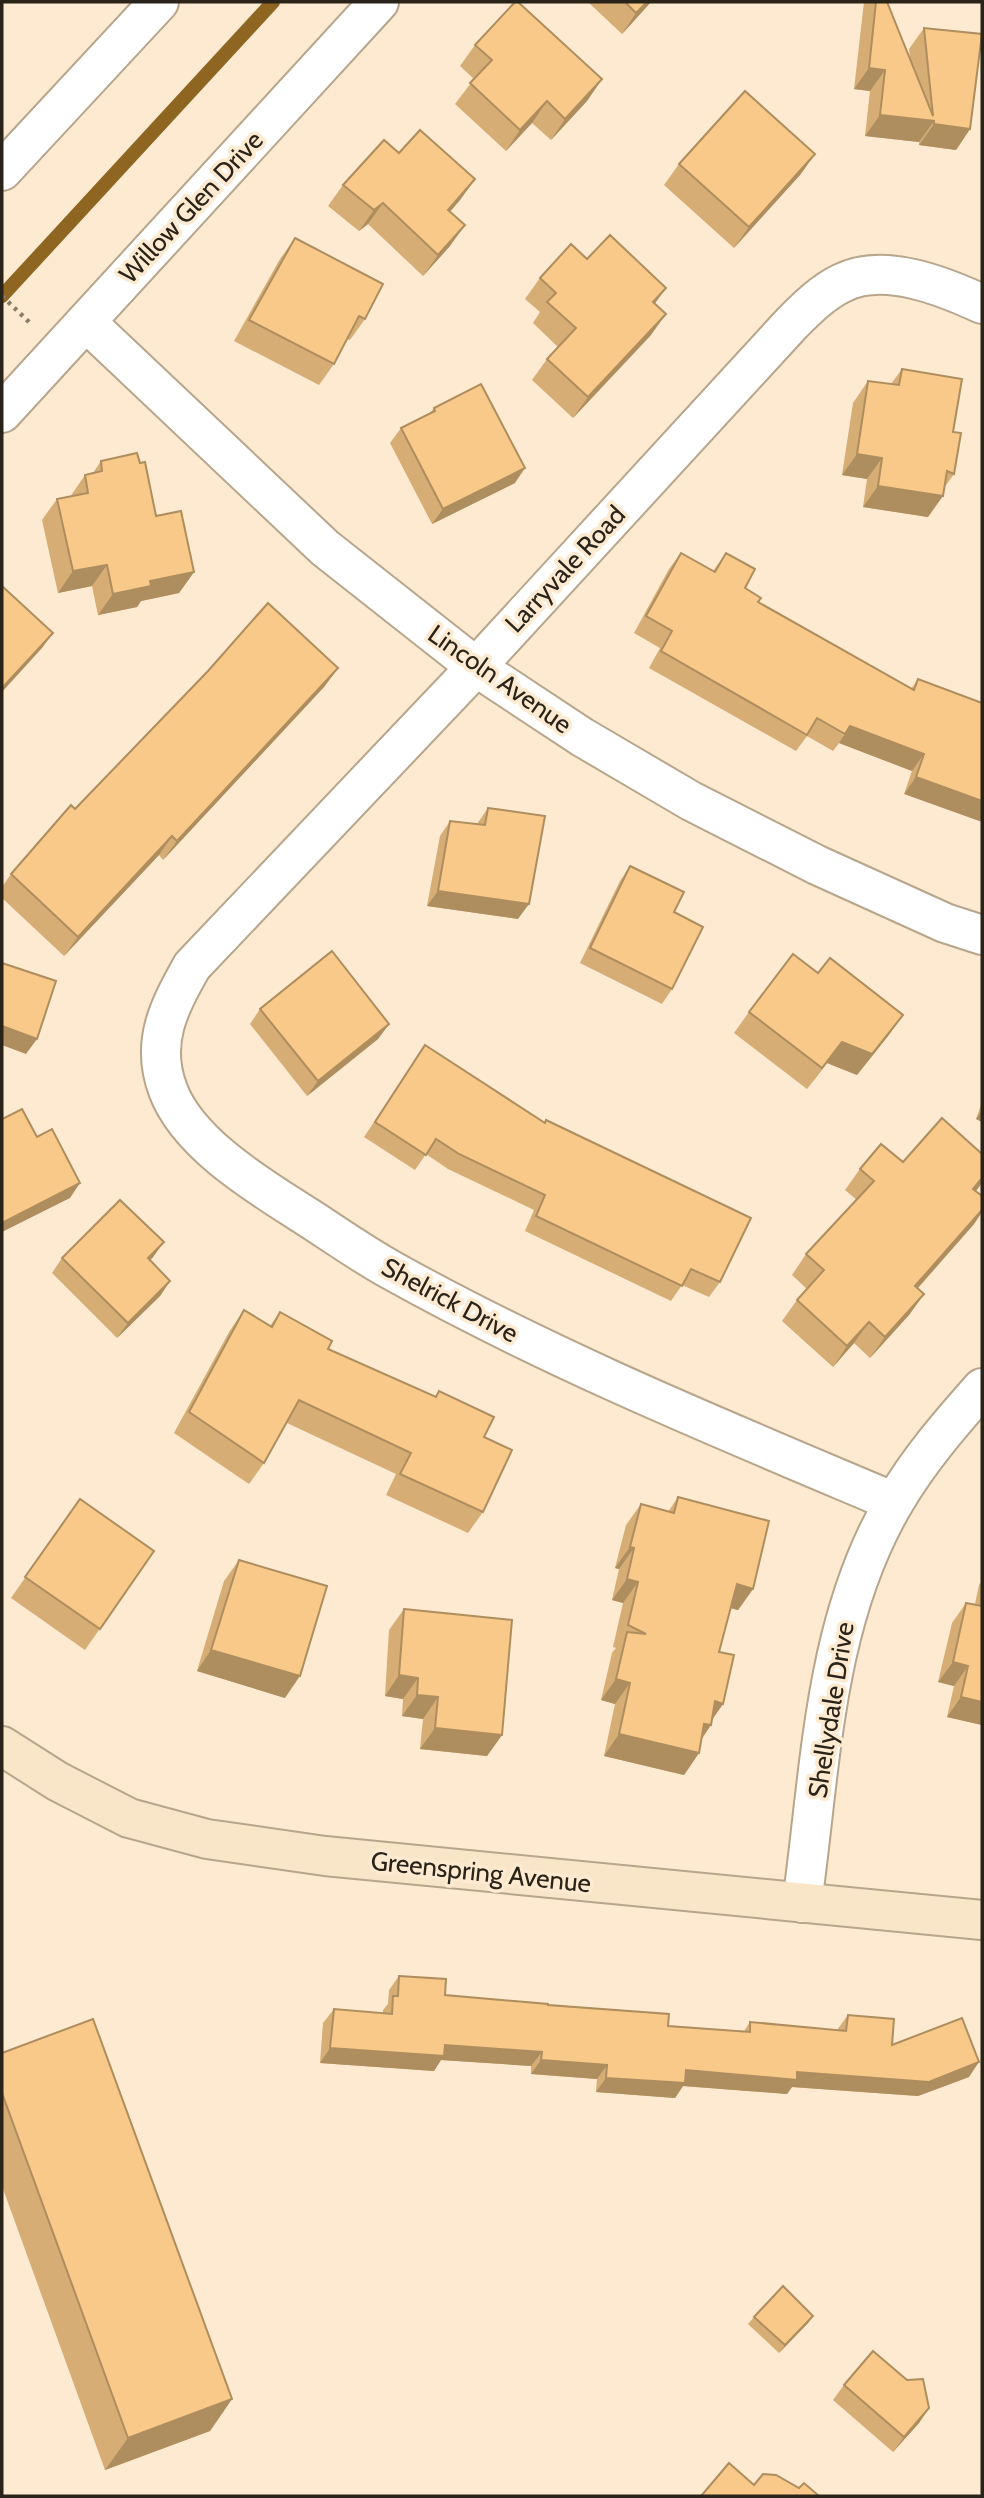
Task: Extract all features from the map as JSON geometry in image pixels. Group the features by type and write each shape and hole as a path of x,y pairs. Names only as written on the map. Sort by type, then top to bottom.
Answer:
{"main road":[{"name":"Greenspring Avenue","path":"2,1746 57,1781 130,1818 207,1839 325,1856 982,1920"}],"street":[{"path":"2,171 159,2"},
{"name":"Willow Glen Drive","path":"2,413 379,2"},
{"name":"Larryvale Road","path":"192,966 475,667 817,298 844,281 882,274 917,279 982,304"},
{"name":"Lincoln Avenue","path":"86,322 325,548 475,667 582,737 691,801 817,865 945,923 982,935"},
{"name":"Shelrick Drive","path":"192,966 170,1006 159,1047 168,1090 187,1123 221,1158 389,1269 511,1333 619,1385 894,1502"},
{"name":"Shellydale Drive","path":"803,1903 832,1672 845,1617 863,1566 894,1502 933,1443 982,1388"}],"path":[{"path":"2,296 32,324"}],"building":[{"path":"515,2 602,79 565,119 547,101 520,130 470,83 492,60 475,45"},
{"path":"625,2 647,2 636,13"},
{"path":"876,2 887,2 933,116 924,28 982,34 970,129 934,124 934,121 880,115 885,70 869,68"},
{"path":"745,91 815,154 749,227 679,164"},
{"path":"420,130 475,179 448,210 465,225 438,255 383,203 374,210 343,185 384,140 399,153"},
{"path":"610,235 666,288 653,302 666,314 588,397 547,359 576,328 547,302 556,293 540,278 571,244 587,259"},
{"path":"295,238 383,284 365,319 359,316 334,364 249,320"},
{"path":"902,369 962,379 953,432 961,433 954,474 947,471 943,496 878,486 882,458 857,454 868,381 899,385"},
{"path":"481,384 525,468 443,509 401,428"},
{"path":"137,453 140,463 145,462 156,516 181,511 194,572 150,581 151,586 113,594 107,565 73,571 57,499 88,493 85,475 102,471 101,461"},
{"path":"681,553 715,572 726,553 755,569 745,588 761,598 758,602 914,690 918,679 982,703 982,801 916,777 924,754 850,726 845,734 817,718 807,735 661,651 672,631 646,616"},
{"path":"2,586 53,633 2,688"},
{"path":"268,603 338,668 177,841 172,836 78,937 11,874 71,805 75,809 208,671"},
{"path":"488,808 545,816 529,904 438,891 450,821 485,825"},
{"path":"630,866 684,892 674,912 703,927 672,989 590,948"},
{"path":"332,951 389,1024 318,1081 260,1009"},
{"path":"793,954 818,973 830,958 903,1015 872,1054 842,1042 822,1068 749,1012"},
{"path":"2,963 56,981 37,1039 2,1026"},
{"path":"425,1045 545,1123 546,1120 751,1218 720,1282 691,1269 682,1286 536,1216 545,1195 459,1154 436,1139 426,1155 375,1122"},
{"path":"22,1109 37,1137 52,1129 80,1183 2,1223 2,1119"},
{"path":"942,1118 982,1154 982,1178 973,1189 982,1196 982,1210 915,1286 924,1294 885,1337 869,1322 847,1346 797,1300 824,1270 806,1254 874,1181 860,1169 881,1144 903,1162"},
{"path":"120,1200 164,1242 148,1258 170,1281 128,1323 62,1258"},
{"path":"244,1310 272,1327 280,1312 332,1341 328,1349 436,1397 439,1391 494,1417 484,1437 512,1450 483,1512 400,1474 411,1453 299,1400 264,1463 189,1412"},
{"path":"678,1497 769,1521 753,1589 737,1584 719,1652 734,1655 723,1704 715,1701 711,1725 704,1724 699,1753 619,1734 630,1683 616,1679 627,1632 646,1634 628,1625 638,1582 627,1579 634,1548 630,1547 641,1504 674,1513"},
{"path":"80,1499 154,1551 100,1629 25,1577"},
{"path":"239,1560 327,1586 300,1676 211,1650"},
{"path":"966,1603 982,1606 982,1702 961,1697 968,1666 953,1662"},
{"path":"404,1609 512,1620 502,1735 435,1728 438,1697 417,1695 418,1678 399,1675"},
{"path":"399,1976 446,1979 445,1995 669,2014 668,2026 750,2032 750,2022 846,2031 848,2015 894,2019 892,2045 962,2018 979,2062 929,2082 797,2072 797,2080 686,2070 685,2083 606,2078 607,2065 541,2060 542,2052 445,2045 444,2056 330,2048 334,2009 392,2014 393,1996 398,1996"},
{"path":"93,2019 232,2399 128,2438 2,2093 2,2053"},
{"path":"783,2286 813,2316 785,2345 754,2317"},
{"path":"873,2351 907,2380 923,2379 929,2408 904,2437 844,2385"},
{"path":"729,2463 754,2485 763,2474 776,2475 799,2488 804,2483 819,2496 701,2496"}],"waterway":[{"path":"2,296 273,2"}]}
